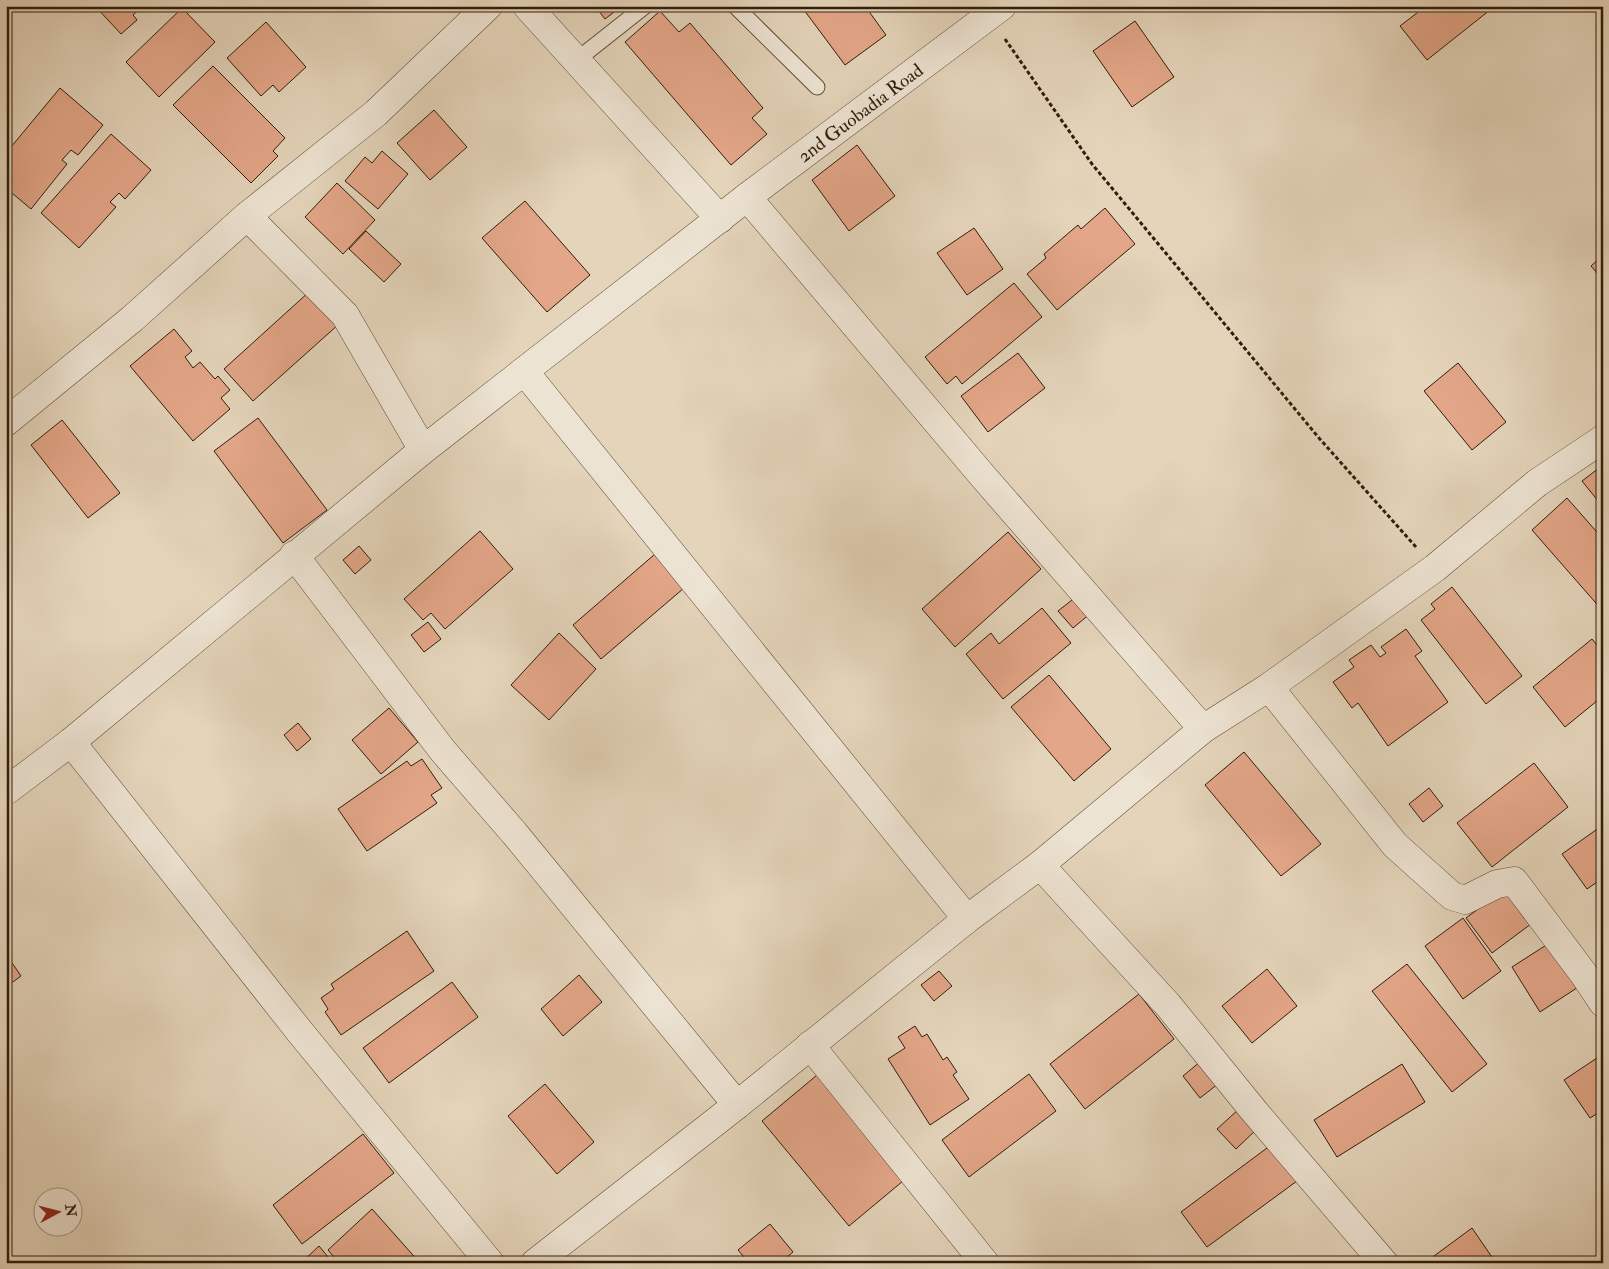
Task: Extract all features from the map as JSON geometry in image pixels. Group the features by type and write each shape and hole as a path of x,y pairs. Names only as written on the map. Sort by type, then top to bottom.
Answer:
{"street":[{"path":"6,422 132,319 246,216 376,113 488,6"},
{"path":"528,6 578,59 720,219"},
{"name":"2nd Guobadia Road","path":"6,791 71,742 294,555 423,450 720,219 746,196 995,11"},
{"path":"746,196 981,474 1202,729"},
{"path":"246,216 345,315 423,450"},
{"path":"524,372 967,919"},
{"path":"535,1263 737,1106 967,919 1040,865 1202,729 1270,687 1435,568 1537,483 1603,439"},
{"path":"294,555 443,751 521,841 737,1106"},
{"path":"1270,687 1395,845 1452,896 1465,900 1497,884 1514,881 1583,973 1603,1003"},
{"path":"71,742 300,1032 490,1263"},
{"path":"1040,865 1168,1005 1254,1111 1384,1263"},
{"path":"810,1046 984,1263"}],"lane":[{"path":"578,59 645,6"},
{"path":"735,6 817,87"}],"path":[{"path":"995,11 1092,164 1319,438 1435,568"}],"building":[{"path":"95,6 143,6 133,15 137,20 121,34"},
{"path":"595,6 622,6 605,19"},
{"path":"801,6 865,6 886,35 845,65"},
{"path":"1426,6 1495,6 1427,60 1400,26"},
{"path":"182,8 215,42 159,97 126,62"},
{"path":"660,11 679,32 690,23 763,108 752,118 767,134 731,165 625,42"},
{"path":"1135,21 1174,77 1132,107 1093,51"},
{"path":"266,22 306,67 279,92 273,85 261,96 227,58"},
{"path":"213,66 285,138 273,151 278,156 251,183 173,105"},
{"path":"60,88 103,125 78,155 71,150 62,160 67,164 31,209 6,188 6,153"},
{"path":"434,110 467,147 430,180 397,143"},
{"path":"111,134 151,170 125,199 119,193 110,202 116,207 79,248 41,213"},
{"path":"857,145 895,196 849,231 812,180"},
{"path":"382,151 408,174 378,209 345,181 365,157 372,163"},
{"path":"337,183 375,220 343,254 305,217"},
{"path":"525,201 590,275 547,312 482,238"},
{"path":"1105,208 1135,244 1057,310 1027,274 1046,258 1044,254 1078,225 1081,229"},
{"path":"974,228 1003,269 967,295 937,253"},
{"path":"366,231 401,264 384,282 349,249"},
{"path":"1603,255 1603,280 1591,266"},
{"path":"1014,283 1042,317 962,384 956,376 947,384 925,357"},
{"path":"310,291 339,324 253,401 224,369"},
{"path":"174,329 192,351 185,357 193,368 200,362 215,379 218,376 230,390 221,398 230,409 193,441 130,366"},
{"path":"1018,353 1045,388 988,432 961,396"},
{"path":"1458,363 1506,422 1472,450 1424,391"},
{"path":"258,418 327,510 283,543 214,451"},
{"path":"62,420 120,493 88,518 31,445"},
{"path":"1603,465 1603,507 1582,481"},
{"path":"1567,498 1603,539 1602,610 1532,530"},
{"path":"480,531 513,569 445,629 431,613 423,620 404,599"},
{"path":"1008,532 1041,569 955,647 922,609"},
{"path":"359,546 371,560 355,574 343,560"},
{"path":"655,554 684,588 601,659 573,625"},
{"path":"1452,587 1522,676 1486,704 1421,620 1435,609 1431,604"},
{"path":"1077,596 1091,613 1073,628 1058,611"},
{"path":"1042,608 1071,643 1003,699 966,654 991,633 999,644"},
{"path":"428,622 441,639 424,652 411,635"},
{"path":"1406,629 1422,651 1415,656 1448,702 1388,746 1358,703 1352,708 1333,682 1354,667 1349,660 1371,645 1380,657 1386,653 1381,647"},
{"path":"559,633 596,669 549,720 511,685"},
{"path":"1592,639 1603,652 1603,696 1565,727 1533,687"},
{"path":"1049,675 1111,749 1074,781 1011,707"},
{"path":"389,708 418,742 381,774 352,740"},
{"path":"298,723 311,739 297,751 284,735"},
{"path":"1244,752 1321,844 1281,876 1205,785"},
{"path":"422,759 442,788 431,795 437,803 367,851 338,809 407,761 411,766"},
{"path":"1534,763 1568,807 1492,867 1457,823"},
{"path":"1429,788 1443,806 1423,822 1409,804"},
{"path":"1603,825 1603,878 1587,889 1562,854"},
{"path":"1509,886 1535,921 1492,953 1466,918"},
{"path":"1463,918 1501,971 1463,999 1425,946"},
{"path":"407,931 434,971 341,1035 325,1012 328,1009 321,998 334,989 331,984"},
{"path":"1554,940 1583,984 1540,1012 1512,967"},
{"path":"6,954 21,976 6,987"},
{"path":"1407,964 1487,1064 1452,1092 1372,991"},
{"path":"1267,969 1297,1006 1252,1043 1222,1006"},
{"path":"939,971 952,986 934,1001 921,985"},
{"path":"579,975 602,1002 563,1036 541,1009"},
{"path":"452,982 478,1017 389,1083 363,1048"},
{"path":"1139,994 1174,1039 1085,1109 1050,1064"},
{"path":"915,1026 922,1037 927,1034 943,1060 947,1057 957,1072 953,1075 969,1099 930,1125 888,1059 905,1048 898,1037"},
{"path":"1603,1054 1603,1110 1590,1118 1564,1080"},
{"path":"1201,1061 1218,1084 1200,1098 1183,1076"},
{"path":"1402,1064 1425,1102 1337,1157 1314,1120"},
{"path":"823,1070 909,1176 849,1226 762,1121"},
{"path":"1029,1074 1056,1111 969,1177 942,1140"},
{"path":"545,1084 594,1142 557,1174 508,1116"},
{"path":"1239,1109 1258,1128 1236,1149 1217,1129"},
{"path":"363,1134 394,1173 302,1244 273,1205"},
{"path":"1271,1145 1297,1181 1207,1247 1181,1212"},
{"path":"372,1209 420,1263 339,1263 328,1250"},
{"path":"770,1224 793,1252 780,1263 749,1263 738,1250"},
{"path":"1472,1228 1496,1263 1439,1263 1434,1256"},
{"path":"319,1246 333,1263 301,1263"}]}
